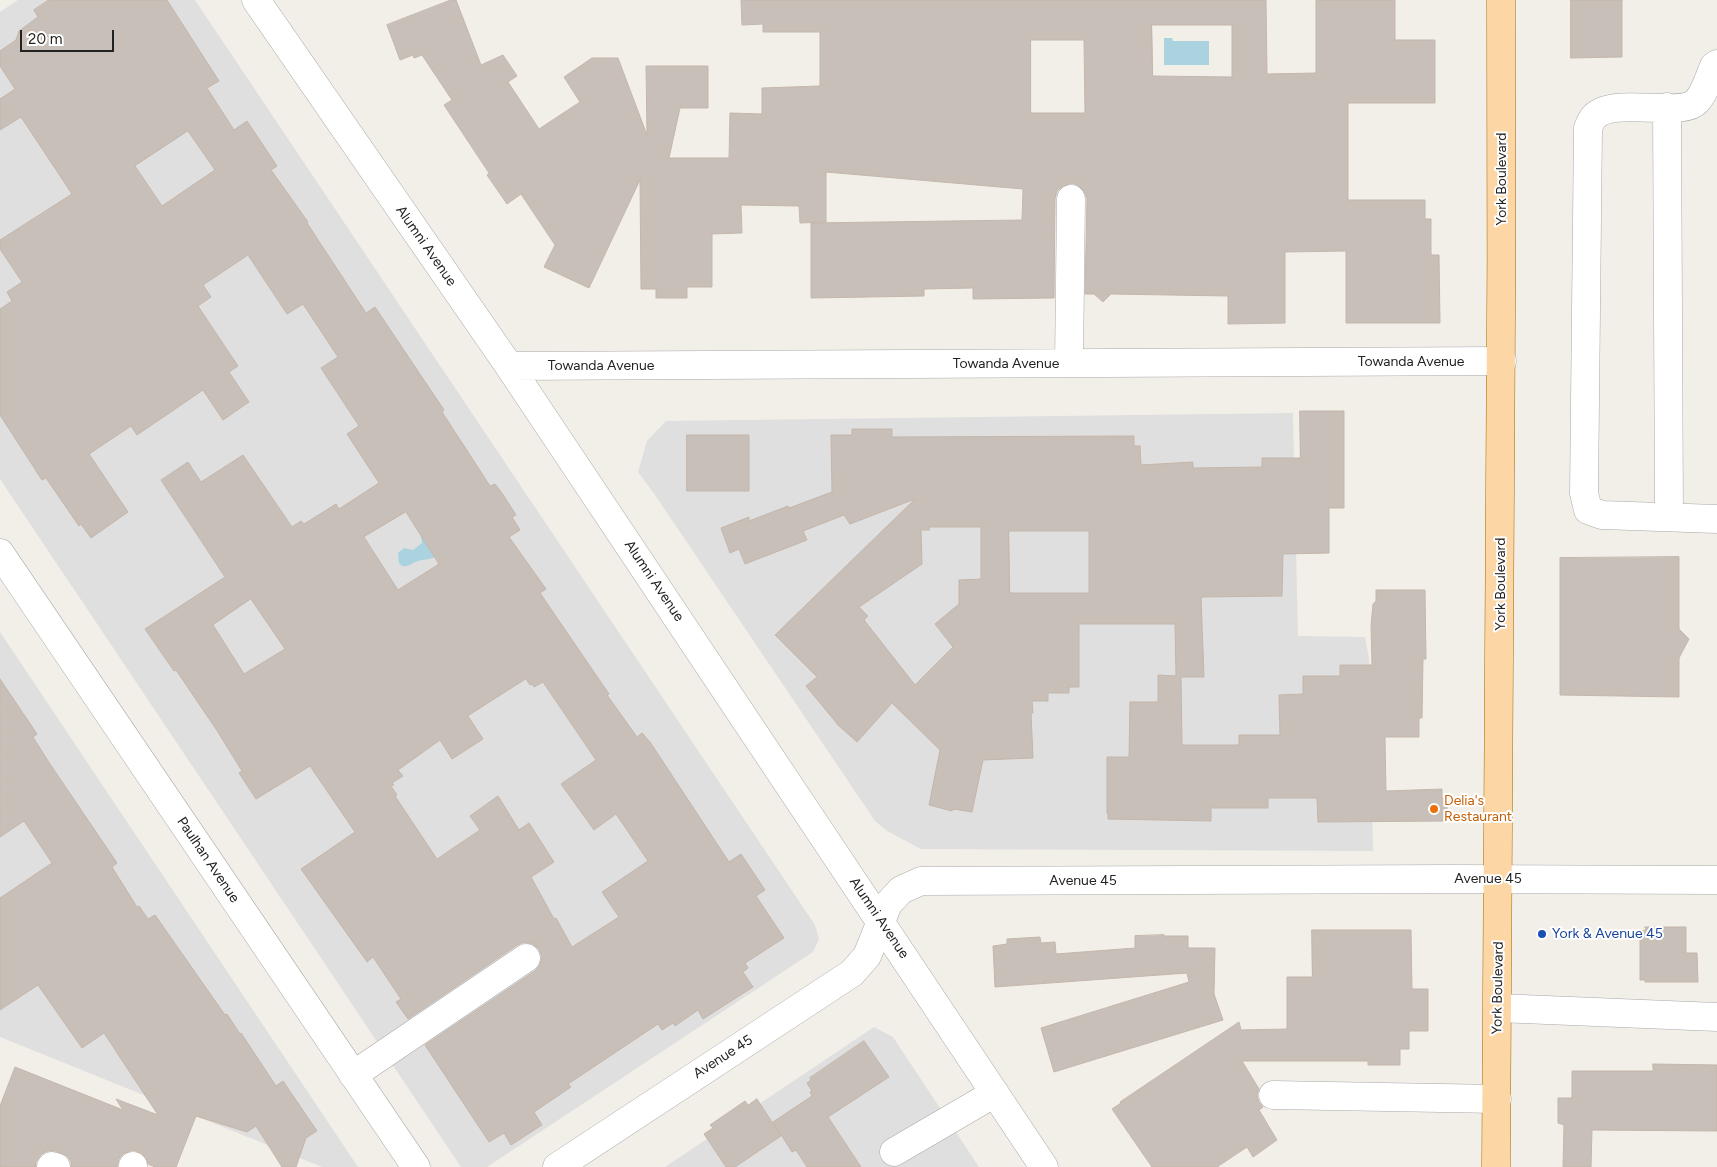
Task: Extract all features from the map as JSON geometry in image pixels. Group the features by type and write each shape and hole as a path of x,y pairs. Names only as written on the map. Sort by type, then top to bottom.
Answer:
{"main road":[{"name":"York Boulevard","path":"1496,1167 1500,879 1501,0"}],"street":[{"name":"Alumni Avenue","path":"256,0 509,366 1044,1167"},
{"path":"1717,64 1714,66 1703,92 1696,102 1684,107 1609,108 1594,117 1588,128 1584,493 1588,510 1602,515 1717,519"},
{"path":"1667,107 1669,517"},
{"path":"1070,363 1071,200"},
{"name":"Towanda Avenue","path":"509,366 1502,361"},
{"name":"Paulhan Avenue","path":"0,553 416,1167"},
{"name":"Avenue 45","path":"557,1167 852,973 867,956 888,904 901,890 921,881 1717,880"},
{"path":"353,1075 526,958"},
{"path":"1498,1008 1717,1017"},
{"path":"894,1152 995,1093"},
{"path":"1272,1095 1497,1099"},
{"path":"51,1167 56,1167"}],"shaded area":[{"path":"18,0 195,0 815,925 819,939 813,952 487,1167 461,1167 0,479 0,12"},
{"path":"1293,413 1298,636 1365,637 1369,658 1373,851 921,849 887,831 875,821 638,472 647,441 666,421"},
{"path":"0,632 358,1167 322,1167 0,1037"},
{"path":"874,1027 893,1037 979,1167 665,1167"}],"water":[{"path":"1164,38 1172,38 1173,41 1209,41 1209,65 1164,65"},
{"path":"422,535 435,557 402,566 399,563 398,553 404,548 413,550 422,543"}],"building":[{"path":"49,0 167,0 219,81 207,88 234,130 247,121 277,166 271,170 308,222 366,313 375,307 444,410 442,412 490,486 495,484 516,515 512,517 520,530 509,537 546,589 540,593 609,694 607,695 637,737 642,733 650,742 729,862 741,854 765,890 756,896 784,938 745,963 748,968 743,972 753,987 703,1019 698,1010 675,1026 673,1023 662,1030 658,1024 568,1084 571,1087 534,1112 542,1125 511,1145 504,1133 489,1142 425,1045 535,971 540,965 542,957 539,949 533,944 525,942 517,945 408,1019 396,1002 401,999 373,957 367,962 301,869 355,832 310,766 256,799 239,773 242,771 216,729 176,670 174,671 145,629 225,577 161,480 188,462 201,482 243,455 292,527 301,521 304,524 336,504 339,509 379,483 347,434 359,426 321,368 338,357 303,304 287,314 248,255 203,285 211,297 198,306 238,366 229,372 249,402 223,420 203,390 137,435 131,426 89,454 128,512 91,538 81,524 79,526 46,478 42,480 0,415 0,309 12,301 7,292 22,282 0,249 0,240 72,194 21,117 0,130 0,99 15,89 0,66 0,51 16,40 19,31 38,17 34,10","holes":["188,131 215,170 162,206 135,166","406,512 439,564 398,590 364,537","251,599 285,649 244,674 213,625","526,679 534,687 543,682 596,760 561,784 594,830 616,814 648,861 602,892 619,917 572,947 531,877 554,862 529,823 519,830 498,796 470,816 480,830 437,859 395,796 397,795 391,786 394,785 392,783 403,776 398,770 440,740 452,759 483,739 468,716"]},
{"path":"451,0 456,0 481,65 503,55 517,76 508,82 539,129 580,102 564,77 592,58 618,58 647,135 646,66 708,66 708,108 680,108 669,158 729,158 730,113 762,114 762,88 820,86 820,32 763,32 763,24 742,25 741,0 1266,0 1267,74 1316,73 1316,0 1395,0 1395,40 1435,40 1435,103 1348,103 1348,200 1425,200 1425,219 1431,219 1431,255 1439,255 1440,323 1346,323 1346,251 1285,252 1285,323 1228,324 1228,296 1111,294 1103,302 1094,294 1085,294 1087,199 1084,191 1072,183 1063,186 1057,191 1055,199 1054,298 973,299 973,288 924,289 924,296 811,298 811,223 1022,220 1023,189 826,172 826,222 800,223 799,206 741,205 742,233 712,234 712,287 687,287 687,298 656,298 656,289 641,289 640,180 589,288 544,267 555,245 521,194 507,204 444,105 452,100 422,55 414,58 413,55 400,60 387,25","holes":["1152,25 1232,25 1232,77 1153,76","1031,40 1084,40 1085,113 1031,113"]},
{"path":"1571,0 1622,0 1622,57 1571,58"},
{"path":"1300,411 1344,411 1344,508 1329,508 1329,553 1283,554 1282,596 1201,597 1204,677 1181,677 1182,745 1239,745 1239,735 1280,735 1279,695 1303,694 1303,676 1340,676 1340,665 1372,665 1371,626 1373,604 1376,601 1376,590 1425,590 1426,659 1423,659 1422,718 1419,718 1419,737 1385,737 1386,791 1442,789 1442,798 1447,798 1447,821 1318,822 1317,798 1268,798 1268,808 1211,808 1211,821 1108,819 1107,757 1129,757 1130,702 1158,702 1158,675 1176,676 1175,624 1079,624 1079,687 1069,687 1069,693 1048,693 1048,701 1032,701 1033,758 983,760 972,812 953,809 952,811 929,805 940,750 892,703 857,742 839,726 806,686 817,677 775,635 915,499 850,524 844,515 803,531 807,540 745,564 739,549 730,553 721,528 749,517 749,521 832,492 831,435 852,435 852,429 892,429 892,437 1134,436 1134,446 1140,446 1141,465 1193,462 1193,468 1262,467 1262,458 1300,458","holes":["929,527 981,527 981,579 959,580 959,604 935,624 953,647 915,685 864,620 868,616 859,607 922,564 921,530 929,530","1009,531 1089,531 1089,593 1010,593"]},
{"path":"687,435 749,435 749,491 687,491"},
{"path":"1679,557 1679,629 1689,639 1679,658 1679,697 1560,695 1560,558"},
{"path":"0,679 37,734 33,737 48,761 117,863 112,867 137,907 139,906 148,919 155,915 225,1015 227,1014 241,1033 276,1086 283,1081 317,1131 306,1138 296,1167 282,1167 256,1126 247,1132 196,1116 176,1167 155,1167 148,1164 146,1158 141,1153 133,1150 123,1154 119,1159 117,1167 71,1167 71,1162 67,1156 55,1151 47,1151 36,1162 36,1167 0,1167 0,1106 15,1067 123,1110 116,1099 158,1115 104,1033 82,1048 38,985 0,1010 0,898 52,863 24,821 0,837"},
{"path":"1645,927 1686,927 1686,953 1697,953 1698,982 1645,982 1645,980 1640,980 1640,931 1646,930"},
{"path":"1312,930 1411,930 1412,989 1428,989 1428,1031 1409,1031 1409,1049 1400,1049 1400,1065 1368,1065 1368,1061 1242,1061 1259,1089 1257,1095 1263,1107 1259,1110 1277,1140 1253,1157 1247,1147 1217,1167 1152,1167 1112,1109 1239,1022 1241,1030 1287,1029 1287,977 1312,977"},
{"path":"1135,936 1188,936 1188,948 1215,948 1214,994 1223,1020 1054,1072 1041,1028 1189,982 1187,973 995,987 993,946 1007,944 1007,939 1040,937 1041,943 1055,942 1056,954 1135,948"},
{"path":"864,1041 889,1077 828,1117 861,1167 807,1167 796,1150 792,1152 773,1122 812,1096 810,1092 812,1091 807,1083 811,1080 810,1078"},
{"path":"1653,1064 1717,1065 1717,1131 1592,1130 1591,1167 1563,1167 1564,1125 1558,1123 1558,1098 1572,1098 1572,1071 1653,1071"},
{"path":"757,1099 781,1136 735,1167 726,1167 704,1134 713,1128 710,1125 745,1101 748,1105"}],"place":[{"name":"Delia's Restaurant","path":"1434,809"},
{"name":"York & Avenue 45","path":"1542,934"}]}
